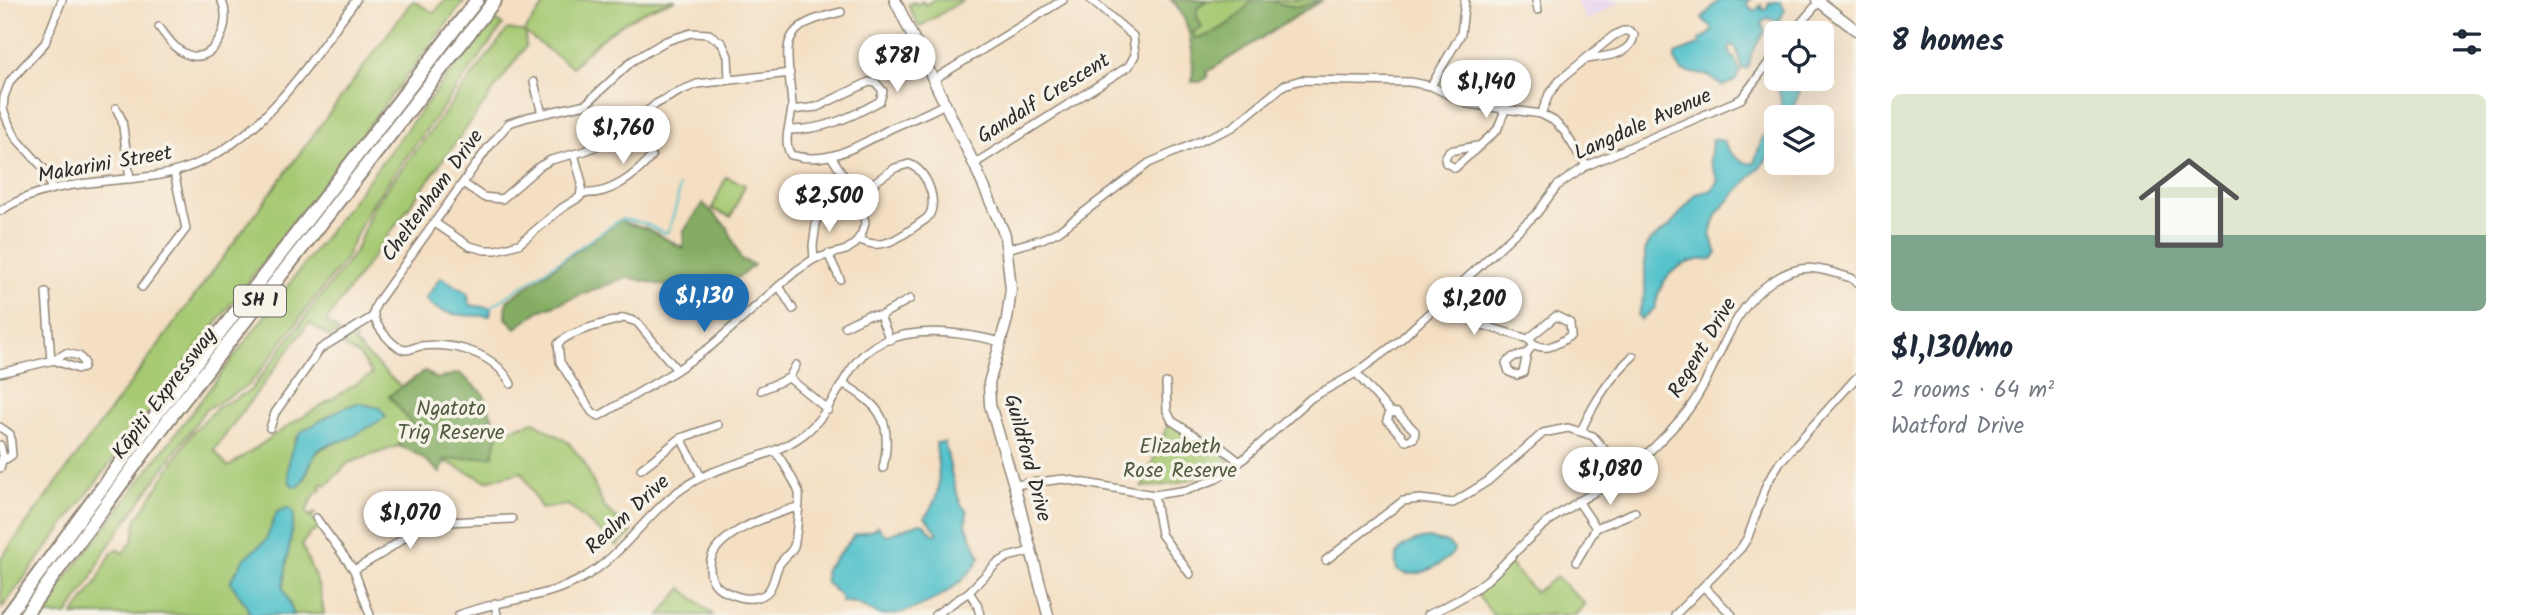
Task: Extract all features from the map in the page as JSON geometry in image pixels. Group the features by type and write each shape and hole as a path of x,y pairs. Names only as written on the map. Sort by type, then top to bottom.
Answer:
{"highway":[{"name":"Kāpiti Expressway","path":"8,615 159,411 477,0"},
{"name":"Kāpiti Expressway","path":"28,611 168,420 495,0"}],"street":[{"path":"51,190 47,172 16,138 3,109 10,81 45,43 62,0"},
{"path":"159,27 183,53 190,56 204,54 218,42 225,29 227,12 221,0"},
{"name":"Makarini Street","path":"0,211 30,196 51,190 174,172 219,155 256,125 277,103 356,0"},
{"name":"Guildford Drive","path":"895,0 1001,223 1011,289 1007,319 989,383 990,405 1048,615"},
{"path":"933,80 1063,0"},
{"name":"Gandalf Crescent","path":"974,164 1129,66 1135,55 1133,36 1091,0"},
{"path":"1431,86 1461,34 1465,0"},
{"path":"1536,0 1538,10"},
{"path":"1802,21 1818,1 1856,30"},
{"path":"841,12 801,26 790,39 787,50 792,110 788,152 795,157 831,156 862,146 944,104"},
{"path":"1541,114 1553,87 1613,36 1622,31 1629,31 1634,35 1632,43 1625,50 1587,59"},
{"name":"Cheltenham Drive","path":"374,316 379,300 509,123 586,104 632,61 666,41 691,33 709,34 722,43 728,56 729,80"},
{"name":"Langdale Avenue","path":"1014,485 1063,479 1154,495 1187,490 1216,479 1240,462 1311,398 1356,373 1399,341 1536,213 1558,186 1586,166 1741,99 1764,69"},
{"path":"463,183 483,197 502,199 540,166 615,138 656,104 680,91 697,84 790,73"},
{"path":"1007,249 1059,231 1149,163 1233,127 1284,85 1311,79 1410,82 1431,86 1468,104 1541,114 1555,121 1564,131 1586,166"},
{"path":"534,82 542,114"},
{"path":"789,130 822,127 845,120 880,101 883,91 876,83 869,82 817,107 792,110"},
{"path":"116,108 122,120 130,179"},
{"path":"1477,146 1497,131 1506,108"},
{"path":"582,193 594,193 630,178 652,156 630,125"},
{"path":"435,223 475,248 496,250 513,247 580,197 582,193 574,154"},
{"path":"677,370 637,322 630,318 615,320 573,334 558,344 560,362 592,412 599,416 677,370 710,347 814,258 851,247 859,239 864,223 863,212 856,195 831,156"},
{"path":"856,195 895,168 909,164 915,165 922,175 933,204 930,215 891,243 870,244 859,239"},
{"path":"142,287 186,229 174,172"},
{"path":"814,258 818,210"},
{"path":"828,254 840,279"},
{"name":"Regent Drive","path":"1427,615 1446,607 1486,581 1546,523 1624,473 1684,414 1705,384 1729,333 1744,309 1770,283 1801,267 1814,267 1854,277"},
{"path":"779,286 793,309"},
{"path":"0,373 53,360 46,293"},
{"path":"1446,297 1479,324 1528,339 1534,345 1545,348 1556,345 1571,335 1570,323 1556,316 1528,339"},
{"path":"845,326 868,315 880,316 910,299"},
{"path":"270,428 272,416 320,349 374,316 379,327 399,347 406,350 434,346 474,352 490,362 511,384"},
{"path":"880,316 890,340"},
{"name":"Realm Drive","path":"459,615 495,603 547,594 582,579 613,557 674,495 701,477 732,463 775,451 802,436 828,410 859,359 873,348 912,334 936,332 963,334 1001,342"},
{"path":"1527,353 1534,345"},
{"path":"1581,431 1596,398 1633,356"},
{"path":"761,390 789,378 796,365"},
{"path":"1356,373 1390,412"},
{"path":"789,378 828,410"},
{"path":"1675,615 1741,548 1748,537 1767,483 1780,462 1856,378"},
{"path":"1166,383 1167,411 1172,421 1202,440 1218,445 1240,462"},
{"path":"844,384 864,396 880,413 887,439 883,468"},
{"name":"Realm Drive","path":"640,469 681,438 718,425"},
{"path":"0,428 10,434 13,452 10,457 3,457"},
{"path":"1326,559 1403,500 1453,503 1488,481 1542,433 1568,428 1593,436 1624,473"},
{"name":"Realm Drive","path":"681,438 701,477"},
{"path":"0,445 3,457 0,468"},
{"path":"775,451 798,491 795,544 779,565 770,590 763,596 748,598 722,590 715,584 711,576 710,560 723,541 758,520 797,507"},
{"path":"1154,495 1161,534 1190,574"},
{"path":"1578,500 1596,528"},
{"path":"1576,562 1596,528 1635,512"},
{"path":"316,518 354,570 370,615"},
{"path":"354,570 421,526 512,519"},
{"path":"935,615 969,592 996,564 1008,557 1031,551"},
{"path":"1704,587 1732,615"},
{"path":"969,592 980,615"},
{"path":"495,603 497,615"}],"shaded area":[{"path":"1575,0 1622,0 1588,21"}],"green space":[{"path":"445,0 465,0 162,394 2,608 0,557 410,4 414,1 434,13"},
{"name":"Ngatoto Trig Reserve","path":"548,0 676,0 646,11 619,26 572,67 525,33 526,46 326,321 339,332 330,337 309,323 214,450 228,467 372,374 360,356 338,343 351,335 356,340 354,343 401,387 425,371 437,379 459,373 483,393 498,433 534,422 568,442 584,462 604,507 632,532 617,546 568,505 541,509 522,472 486,481 445,461 440,473 424,458 398,446 348,463 326,486 322,483 319,486 322,489 315,494 306,511 309,516 316,512 311,518 323,528 310,534 302,545 320,590 324,614 73,615 95,585 111,554 117,549 123,553 133,540 137,519 192,433 218,407 250,391 356,250 373,207 508,29 524,32","holes":["360,432 320,450 314,456 305,479 288,467 296,438"]},
{"path":"932,0 963,0 919,27 908,5 914,2 918,5 922,1 926,5"},
{"path":"1171,0 1322,0 1207,72 1208,77 1200,82 1192,82 1190,38 1183,16"},
{"path":"1171,0 1207,0 1197,9 1197,17 1202,27 1193,32 1195,38 1211,34 1227,25 1252,0 1271,0 1300,7 1322,0 1207,72 1208,77 1200,82 1192,82 1190,38 1183,16"},
{"path":"491,18 503,25 369,208 345,259 250,384 205,410 105,551 90,581 67,615 38,615"},
{"path":"726,177 745,185 731,217 712,209"},
{"path":"703,203 727,227 741,259 754,265 704,303 691,292 627,277 539,311 516,328 506,318 507,301 621,219 625,223 646,228 683,248 684,231"},
{"name":"Ngatoto Trig Reserve","path":"425,371 437,379 459,373 483,393 498,433 493,456 445,460 440,473 416,454 398,446 411,423 389,396"},
{"name":"Elizabeth Rose Reserve","path":"1168,424 1231,460 1188,480 1142,487"},
{"path":"1510,564 1535,592 1557,577 1585,604 1575,615 1493,615 1476,593"},
{"path":"682,588 713,615 660,615"}],"water":[{"path":"1719,0 1750,0 1746,4 1755,11 1761,5 1762,10 1767,9 1769,3 1780,1 1785,10 1779,21 1768,18 1761,23 1764,33 1752,52 1748,68 1742,69 1737,50 1733,45 1729,48 1730,55 1740,71 1735,81 1723,86 1709,76 1682,71 1675,60 1675,54 1701,44 1699,40 1710,34 1713,29 1702,18"},
{"path":"1779,91 1800,91 1794,105 1781,105"},
{"path":"1763,136 1764,163 1718,212 1710,235 1717,253 1712,259 1690,262 1673,271 1662,286 1655,308 1641,320 1638,316 1645,292 1645,251 1650,241 1670,226 1696,194 1712,190 1718,180 1710,162 1712,139 1723,141 1740,160 1754,163"},
{"path":"441,277 467,293 470,305 491,308 490,316 455,314 438,310 431,305 425,299"},
{"path":"358,403 380,408 386,417 350,438 324,446 316,452 302,483 298,487 291,485 288,471 290,457 301,432 343,408"},
{"path":"944,442 959,499 967,511 966,525 980,557 973,568 951,589 938,597 924,605 895,614 881,615 855,603 841,602 841,596 826,583 825,570 855,535 878,526 888,535 920,523 933,534 937,534 925,517 938,490 936,443"},
{"path":"292,509 294,516 283,587 294,615 250,615 231,580 244,559 266,540 277,512"},
{"path":"1428,538 1447,543 1454,549 1452,554 1426,571 1411,574 1397,570 1399,551 1414,541"}],"waterway":[{"path":"490,308 621,219 644,223 663,233 668,232 679,186"}]}
